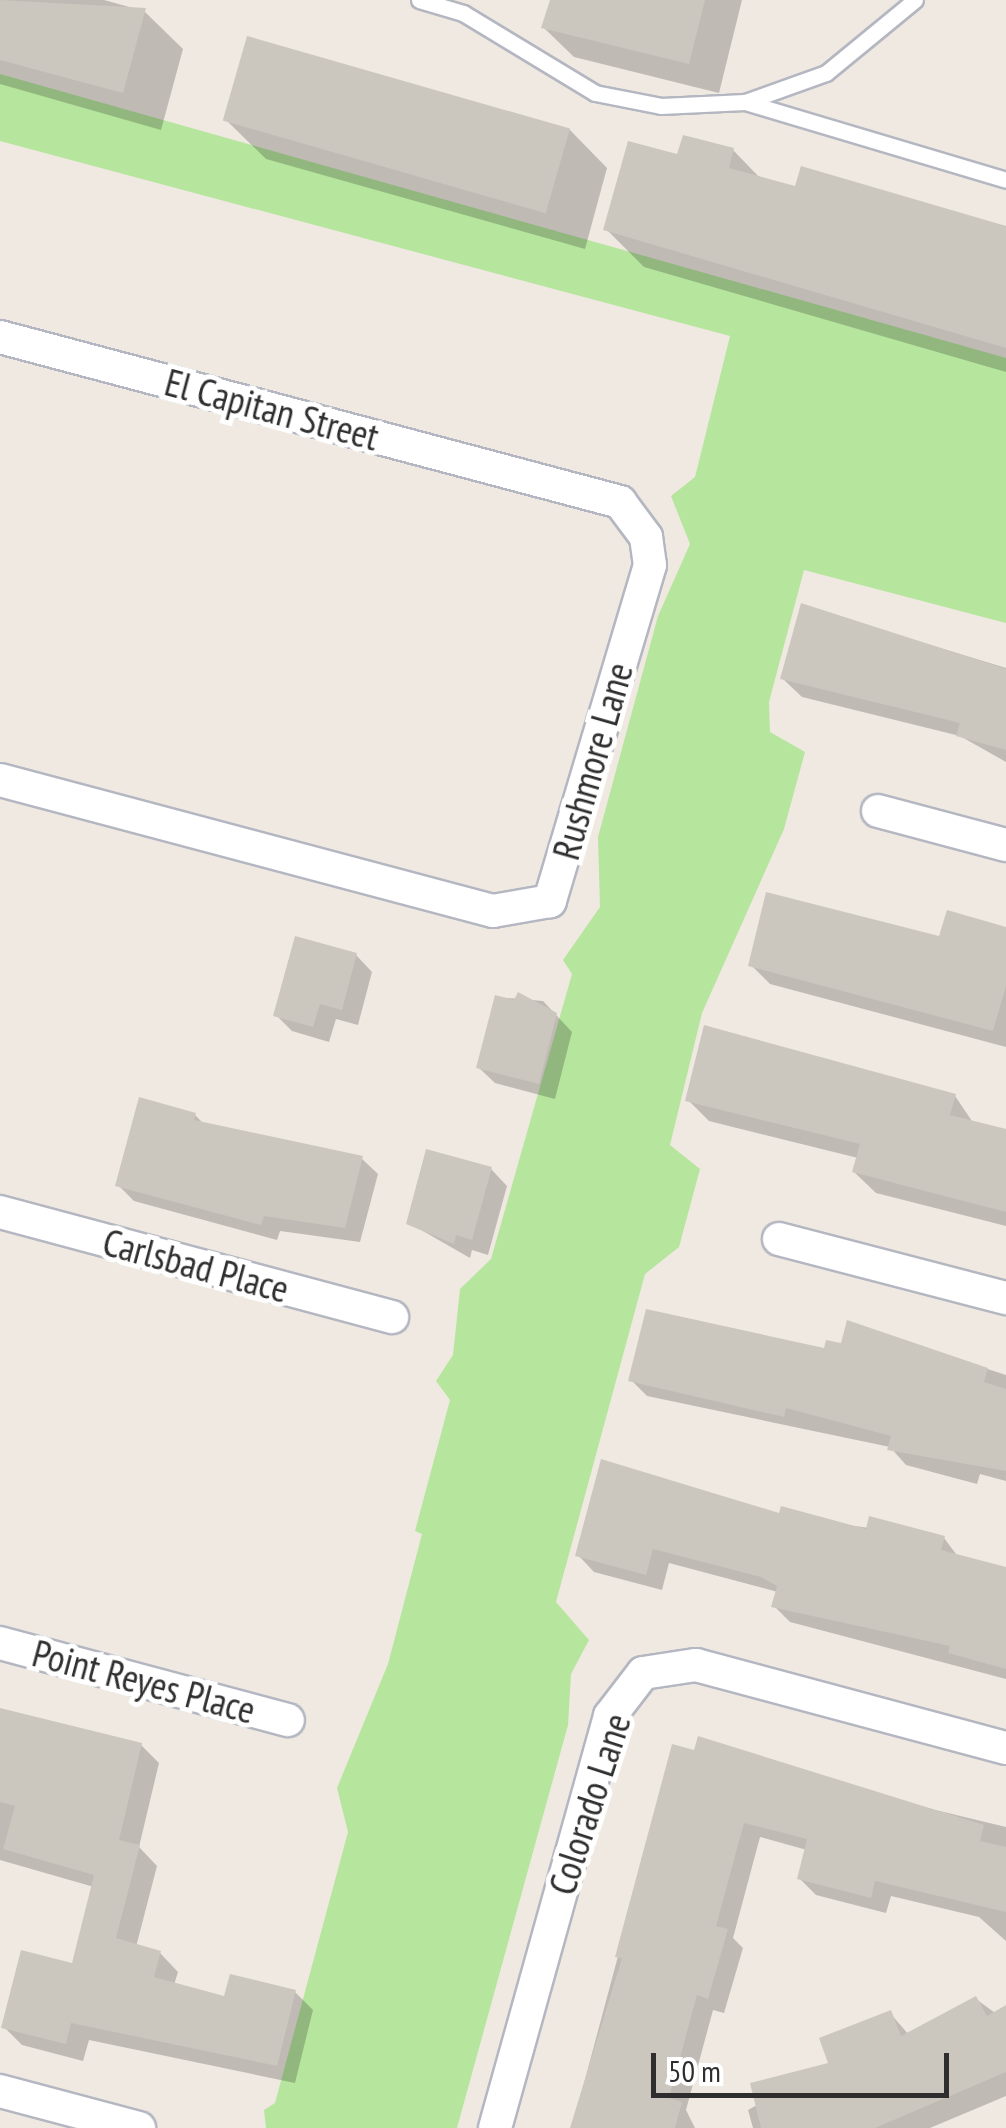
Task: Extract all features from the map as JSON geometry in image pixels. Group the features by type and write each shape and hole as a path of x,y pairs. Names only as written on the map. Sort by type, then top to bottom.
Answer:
{"street":[{"name":"El Capitan Street","path":"0,337 620,502 646,537 650,564"},
{"name":"Rushmore Lane","path":"0,780 493,912 550,901 650,564"},
{"path":"878,811 1006,845"},
{"name":"Carlsbad Place","path":"0,1212 392,1317"},
{"path":"779,1238 1006,1298"},
{"name":"Point Reyes Place","path":"0,1643 288,1720"},
{"name":"Colorado Lane","path":"495,2128 610,1716 644,1672 696,1664 1006,1748"},
{"path":"0,2091 139,2128"}],"lane":[{"path":"419,0 463,14 595,93 661,106 744,102 826,73 916,0"},
{"path":"744,102 1006,180"}],"green space":[{"path":"0,74 1006,358 1006,623 804,570 769,702 770,732 805,752 784,829 702,1013 670,1145 700,1169 679,1247 645,1274 556,1602 589,1640 571,1674 568,1725 457,2128 266,2128 264,2110 275,2103 348,1832 337,1788 388,1664 422,1534 415,1531 450,1400 436,1381 453,1355 460,1289 491,1259 572,974 563,960 600,907 598,837 658,616 690,544 671,496 695,477 730,336 0,141"}],"building":[{"path":"0,0 146,8 123,93 0,60"},
{"path":"550,0 705,0 689,64 541,28"},
{"path":"247,36 570,129 546,213 223,121"},
{"path":"683,135 734,148 729,168 795,186 801,166 1006,226 1006,348 603,230 628,141 677,154"},
{"path":"801,603 1006,669 1006,750 956,736 960,723 780,679"},
{"path":"766,892 939,936 947,910 1006,927 1006,986 993,1031 748,966"},
{"path":"295,936 357,953 342,1010 320,1004 313,1027 273,1016"},
{"path":"518,992 557,1013 539,1084 476,1068 495,995 514,1000"},
{"path":"704,1025 956,1094 950,1115 1006,1129 1006,1212 852,1172 860,1144 685,1101"},
{"path":"139,1097 196,1113 194,1120 363,1156 345,1228 264,1216 261,1225 115,1186"},
{"path":"426,1149 492,1167 472,1240 456,1235 454,1244 406,1224"},
{"path":"646,1309 824,1348 826,1340 841,1343 847,1320 988,1368 984,1382 1006,1389 1006,1471 887,1450 891,1436 786,1408 784,1417 628,1381"},
{"path":"601,1459 779,1513 781,1506 866,1529 869,1516 945,1536 941,1550 1006,1567 1006,1669 948,1653 950,1646 771,1607 777,1586 761,1577 653,1549 646,1575 575,1556"},
{"path":"0,1708 142,1743 119,1840 140,1845 116,1938 161,1951 154,1977 224,1996 230,1974 296,1990 277,2066 71,2023 66,2044 1,2028 21,1950 72,1963 94,1875 3,1849 15,1806 0,1802"},
{"path":"698,1736 984,1825 980,1841 1006,1847 1006,1912 875,1881 871,1898 797,1879 807,1839 744,1823 716,1926 728,1929 708,1999 697,1995 669,2098 682,2102 675,2128 570,2128 622,1958 615,1957 672,1744 694,1750"},
{"path":"976,1996 987,2016 1006,2005 1006,2072 875,2128 761,2128 750,2083 828,2063 819,2038 891,2010 901,2036"}]}
